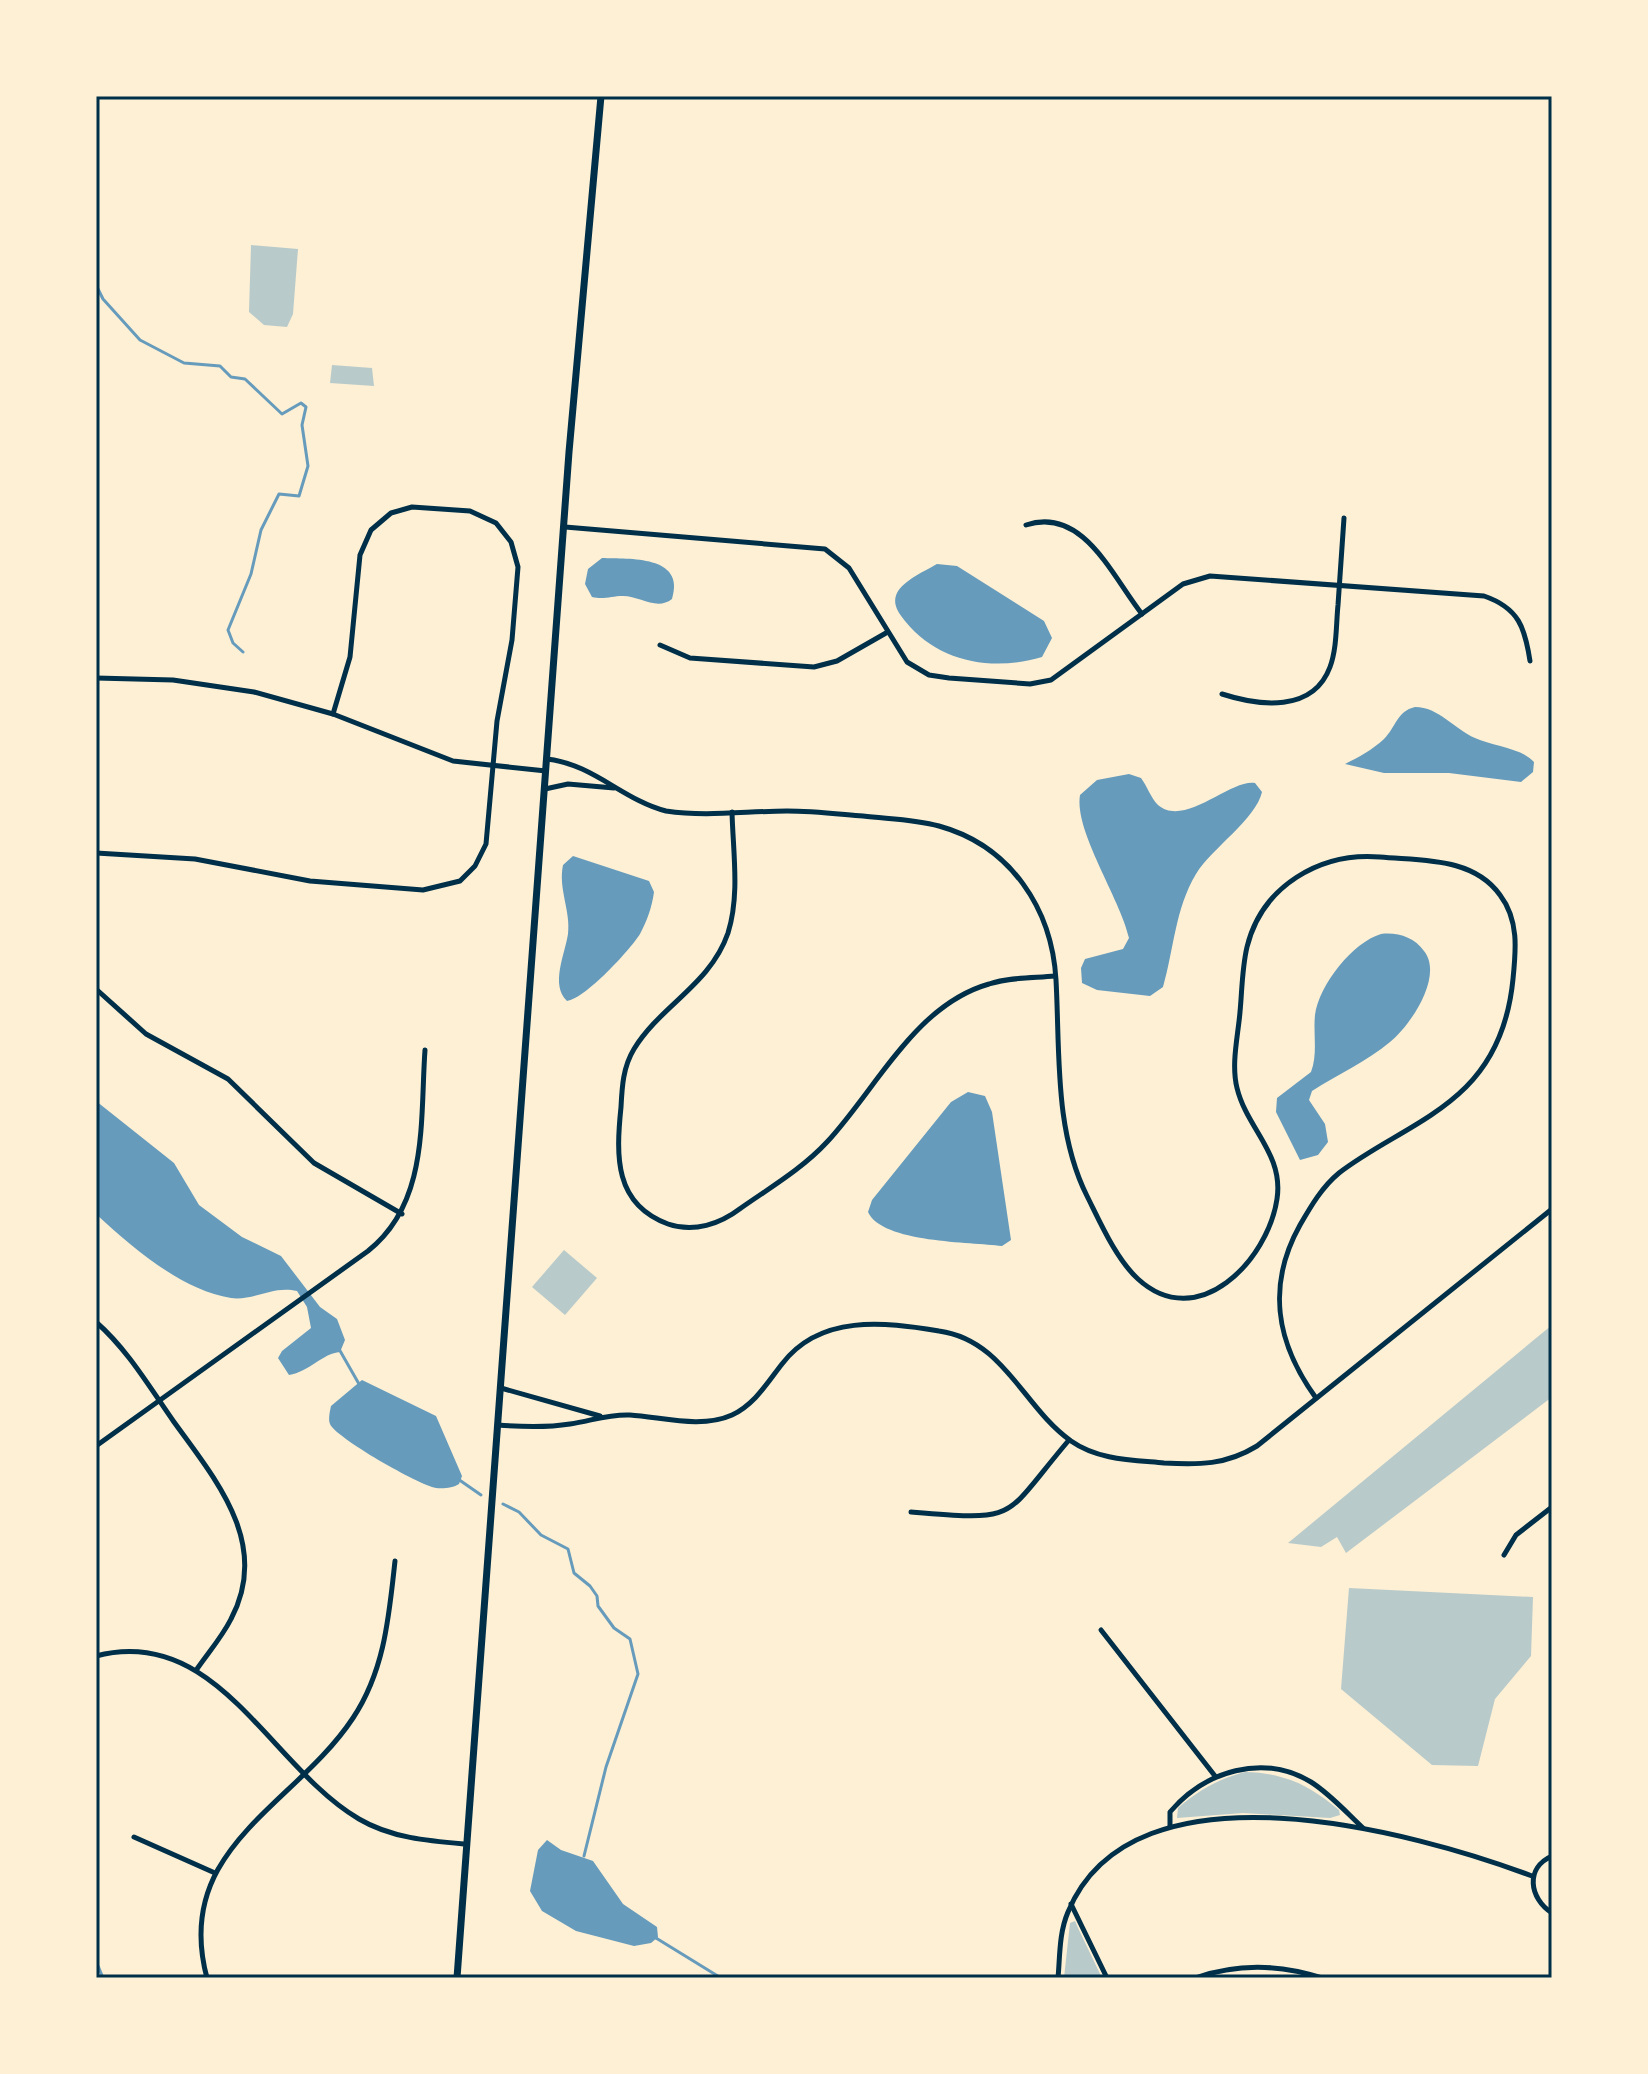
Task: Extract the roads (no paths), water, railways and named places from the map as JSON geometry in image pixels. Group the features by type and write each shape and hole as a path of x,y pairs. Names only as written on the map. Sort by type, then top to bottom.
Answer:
{"street":[{"path":"457,1978 546,771 601,96"},
{"path":"96,853 195,859 310,881 430,890 455,884 471,872 484,849 518,567 506,534 479,514 412,507 391,513 371,530 360,555 351,651 333,714"},
{"path":"1222,694 1245,701 1280,703 1297,699 1317,686 1332,660 1344,518"},
{"path":"1026,525 1049,520 1075,529 1142,614"},
{"path":"565,527 819,547 839,557 849,568 886,633 907,662 929,675 1037,683 1063,673 1183,584 1200,577 1339,585 1492,599 1511,609 1521,621 1530,661"},
{"path":"660,645 690,658 814,667 837,661 886,633"},
{"path":"96,678 206,684 276,697 333,714 453,761 546,771"},
{"path":"547,759 572,763 666,811 799,811 902,820 964,835 1000,858 1035,901 1051,941 1065,1126 1084,1190 1126,1265 1141,1282 1167,1295 1200,1297 1224,1287 1241,1271 1271,1220 1277,1198 1273,1158 1241,1100 1235,1075 1247,946 1266,906 1280,889 1305,871 1330,861 1363,856 1463,867 1486,879 1505,901 1516,942 1511,997 1502,1032 1486,1063 1454,1097 1334,1177 1317,1196 1287,1249 1278,1289 1280,1324 1290,1356 1316,1398"},
{"path":"545,789 568,784 619,789"},
{"path":"732,812 734,901 724,942 707,974 642,1037 625,1069 618,1168 633,1199 653,1217 688,1228 714,1224 733,1214 820,1149 920,1029 950,1002 989,984 1055,976"},
{"path":"96,989 154,1039 228,1079 314,1163 402,1214"},
{"path":"96,1446 380,1241 402,1214 415,1175 425,1050"},
{"path":"501,1388 601,1416 704,1421 726,1417 750,1404 789,1356 806,1341 831,1329 866,1324 943,1331 974,1342 996,1358 1069,1440 1095,1453 1114,1458 1197,1465 1218,1463 1257,1446 1552,1209"},
{"path":"96,1322 118,1344 227,1496 243,1536 242,1592 231,1621 197,1669"},
{"path":"498,1425 540,1428 601,1416"},
{"path":"911,1512 979,1517 1004,1513 1025,1497 1069,1440"},
{"path":"1504,1555 1516,1535 1552,1507"},
{"path":"207,1978 202,1922 215,1873 240,1835 340,1737 370,1687 385,1641 395,1561"},
{"path":"1101,1630 1215,1776"},
{"path":"96,1656 124,1650 147,1652 172,1657 197,1669 330,1800 372,1826 414,1839 465,1844"},
{"path":"1170,1826 1169,1815 1177,1805 1215,1776 1249,1768 1288,1772 1322,1791 1364,1828"},
{"path":"1058,1978 1061,1936 1071,1904 1098,1868 1136,1841 1170,1826 1205,1820 1262,1819 1364,1828 1444,1846 1532,1876"},
{"path":"134,1837 215,1873"},
{"path":"1552,1856 1538,1866 1532,1876 1535,1894 1552,1913"},
{"path":"1071,1904 1107,1978"},
{"path":"1195,1978 1227,1969 1259,1966 1322,1978"}],"water":[{"path":"602,558 640,560 663,567 671,574 674,585 672,599 660,604 623,596 592,597 585,584 588,569"},
{"path":"937,564 957,566 1044,621 1052,638 1042,657 1004,663 967,660 933,646 918,635 898,611 895,604 897,593 915,576"},
{"path":"1415,707 1439,714 1475,738 1522,753 1534,762 1533,772 1521,782 1449,773 1384,773 1345,764 1379,743 1400,716"},
{"path":"1129,774 1141,778 1158,805 1169,810 1181,811 1194,807 1245,784 1255,783 1262,792 1243,823 1196,874 1179,915 1163,987 1150,996 1097,990 1082,983 1081,968 1085,959 1123,949 1129,938 1090,846 1080,810 1080,795 1097,780"},
{"path":"573,856 649,881 654,892 647,919 634,942 596,983 567,1001 562,994 559,978 568,934 562,874 563,865"},
{"path":"1381,934 1405,936 1420,946 1429,961 1427,987 1415,1013 1398,1035 1362,1062 1312,1091 1309,1100 1325,1124 1328,1142 1318,1155 1300,1160 1276,1112 1277,1098 1311,1072 1315,1051 1315,1015 1330,978 1359,946"},
{"path":"968,1092 985,1096 992,1112 1011,1240 1002,1246 929,1239 890,1230 877,1222 868,1212 872,1200 951,1102"},
{"path":"96,1101 174,1163 199,1205 242,1237 281,1256 320,1307 337,1319 345,1340 340,1352 289,1375 278,1358 282,1351 311,1328 307,1307 297,1291 280,1290 239,1298 212,1293 158,1265 96,1214"},
{"path":"362,1380 436,1416 462,1476 459,1484 436,1488 413,1479 336,1431 329,1422 331,1406"},
{"path":"547,1840 561,1850 593,1861 623,1904 657,1927 658,1937 651,1943 634,1946 576,1931 542,1911 530,1891 538,1850"}],"waterway":[{"path":"96,285 103,299 140,340 184,363 220,366 231,377 245,379 282,414 301,403 306,407 302,425 308,466 299,496 279,494 261,530 251,574 228,630 233,643 243,652"},
{"path":"339,1349 359,1384"},
{"path":"458,1479 481,1495"},
{"path":"503,1504 519,1512 541,1535 568,1549 574,1573 590,1586 597,1596 598,1606 614,1628 630,1639 638,1674 606,1767 584,1856"},
{"path":"656,1938 721,1978"},
{"path":"96,1961 103,1978"}]}
